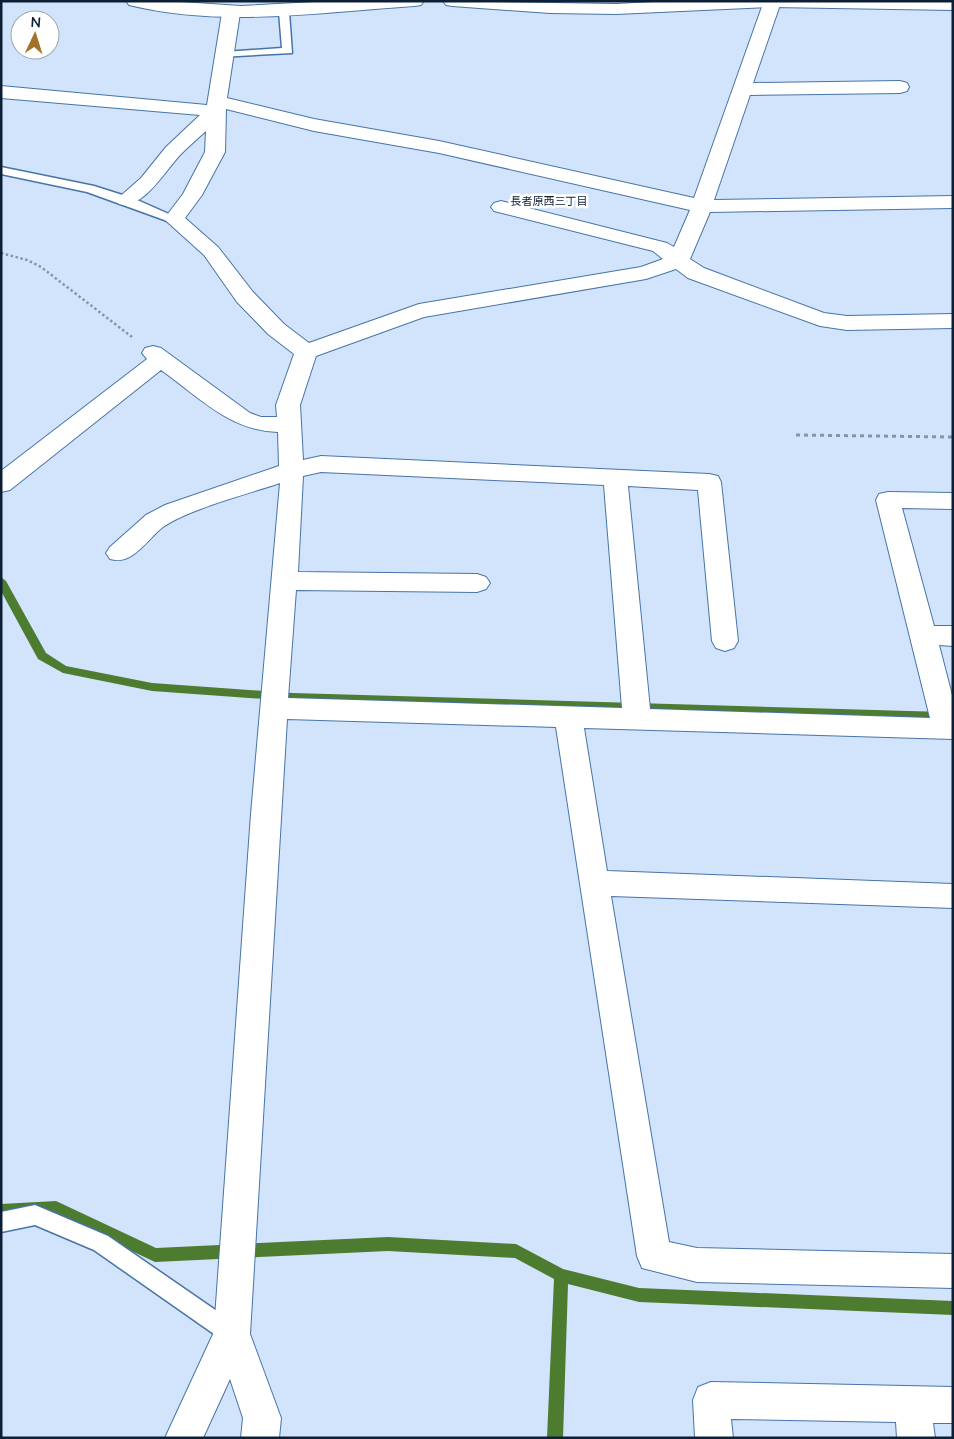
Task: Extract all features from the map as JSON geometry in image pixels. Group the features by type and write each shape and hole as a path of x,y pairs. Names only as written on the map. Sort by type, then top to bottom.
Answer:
{"street":[{"path":"135,1 160,7 231,13 284,12 415,1"},
{"path":"452,1 550,8 616,9 772,2 953,5"},
{"path":"306,352 419,311 646,273 679,260 702,206 772,2"},
{"path":"231,13 217,106 215,152 192,195 174,219 211,251 245,297 276,329 306,352"},
{"path":"742,89 900,87"},
{"path":"1,92 217,106 439,147 702,206 953,202"},
{"path":"126,200 148,182 173,151 217,106"},
{"path":"501,206 660,247 696,273 820,319 847,323 953,321"},
{"path":"184,1438 232,1334 265,814 292,488 288,405 306,352"},
{"path":"1,484 157,356 242,418 259,424 289,425"},
{"path":"118,553 155,521 174,511 292,470 321,464 709,482 725,640"},
{"path":"615,478 638,719"},
{"path":"274,708 950,729 888,500 953,501"},
{"path":"285,581 477,583"},
{"path":"923,635 953,636"},
{"path":"568,717 654,1256 697,1266 953,1271"},
{"path":"594,883 953,896"},
{"path":"232,1334 262,1418 260,1438"},
{"path":"714,1438 711,1400 914,1421 953,1405"}],"lane":[{"path":"224,55 288,51 284,12"},
{"path":"1,170 90,189 126,200 174,219"},
{"path":"1,1222 35,1215 102,1243 232,1334"}],"path":[{"path":"1,253 27,260 40,267 157,356"},
{"path":"796,435 953,437"}],"waterway":[{"path":"1,581 42,656 63,669 152,687 293,697 944,716"},
{"path":"1,1211 56,1208 155,1255 388,1244 516,1251 561,1275"},
{"path":"555,1438 561,1275"},
{"path":"561,1275 639,1295 953,1308"}],"district":[{"name":"長者原西三丁目","path":"549,201"}]}
